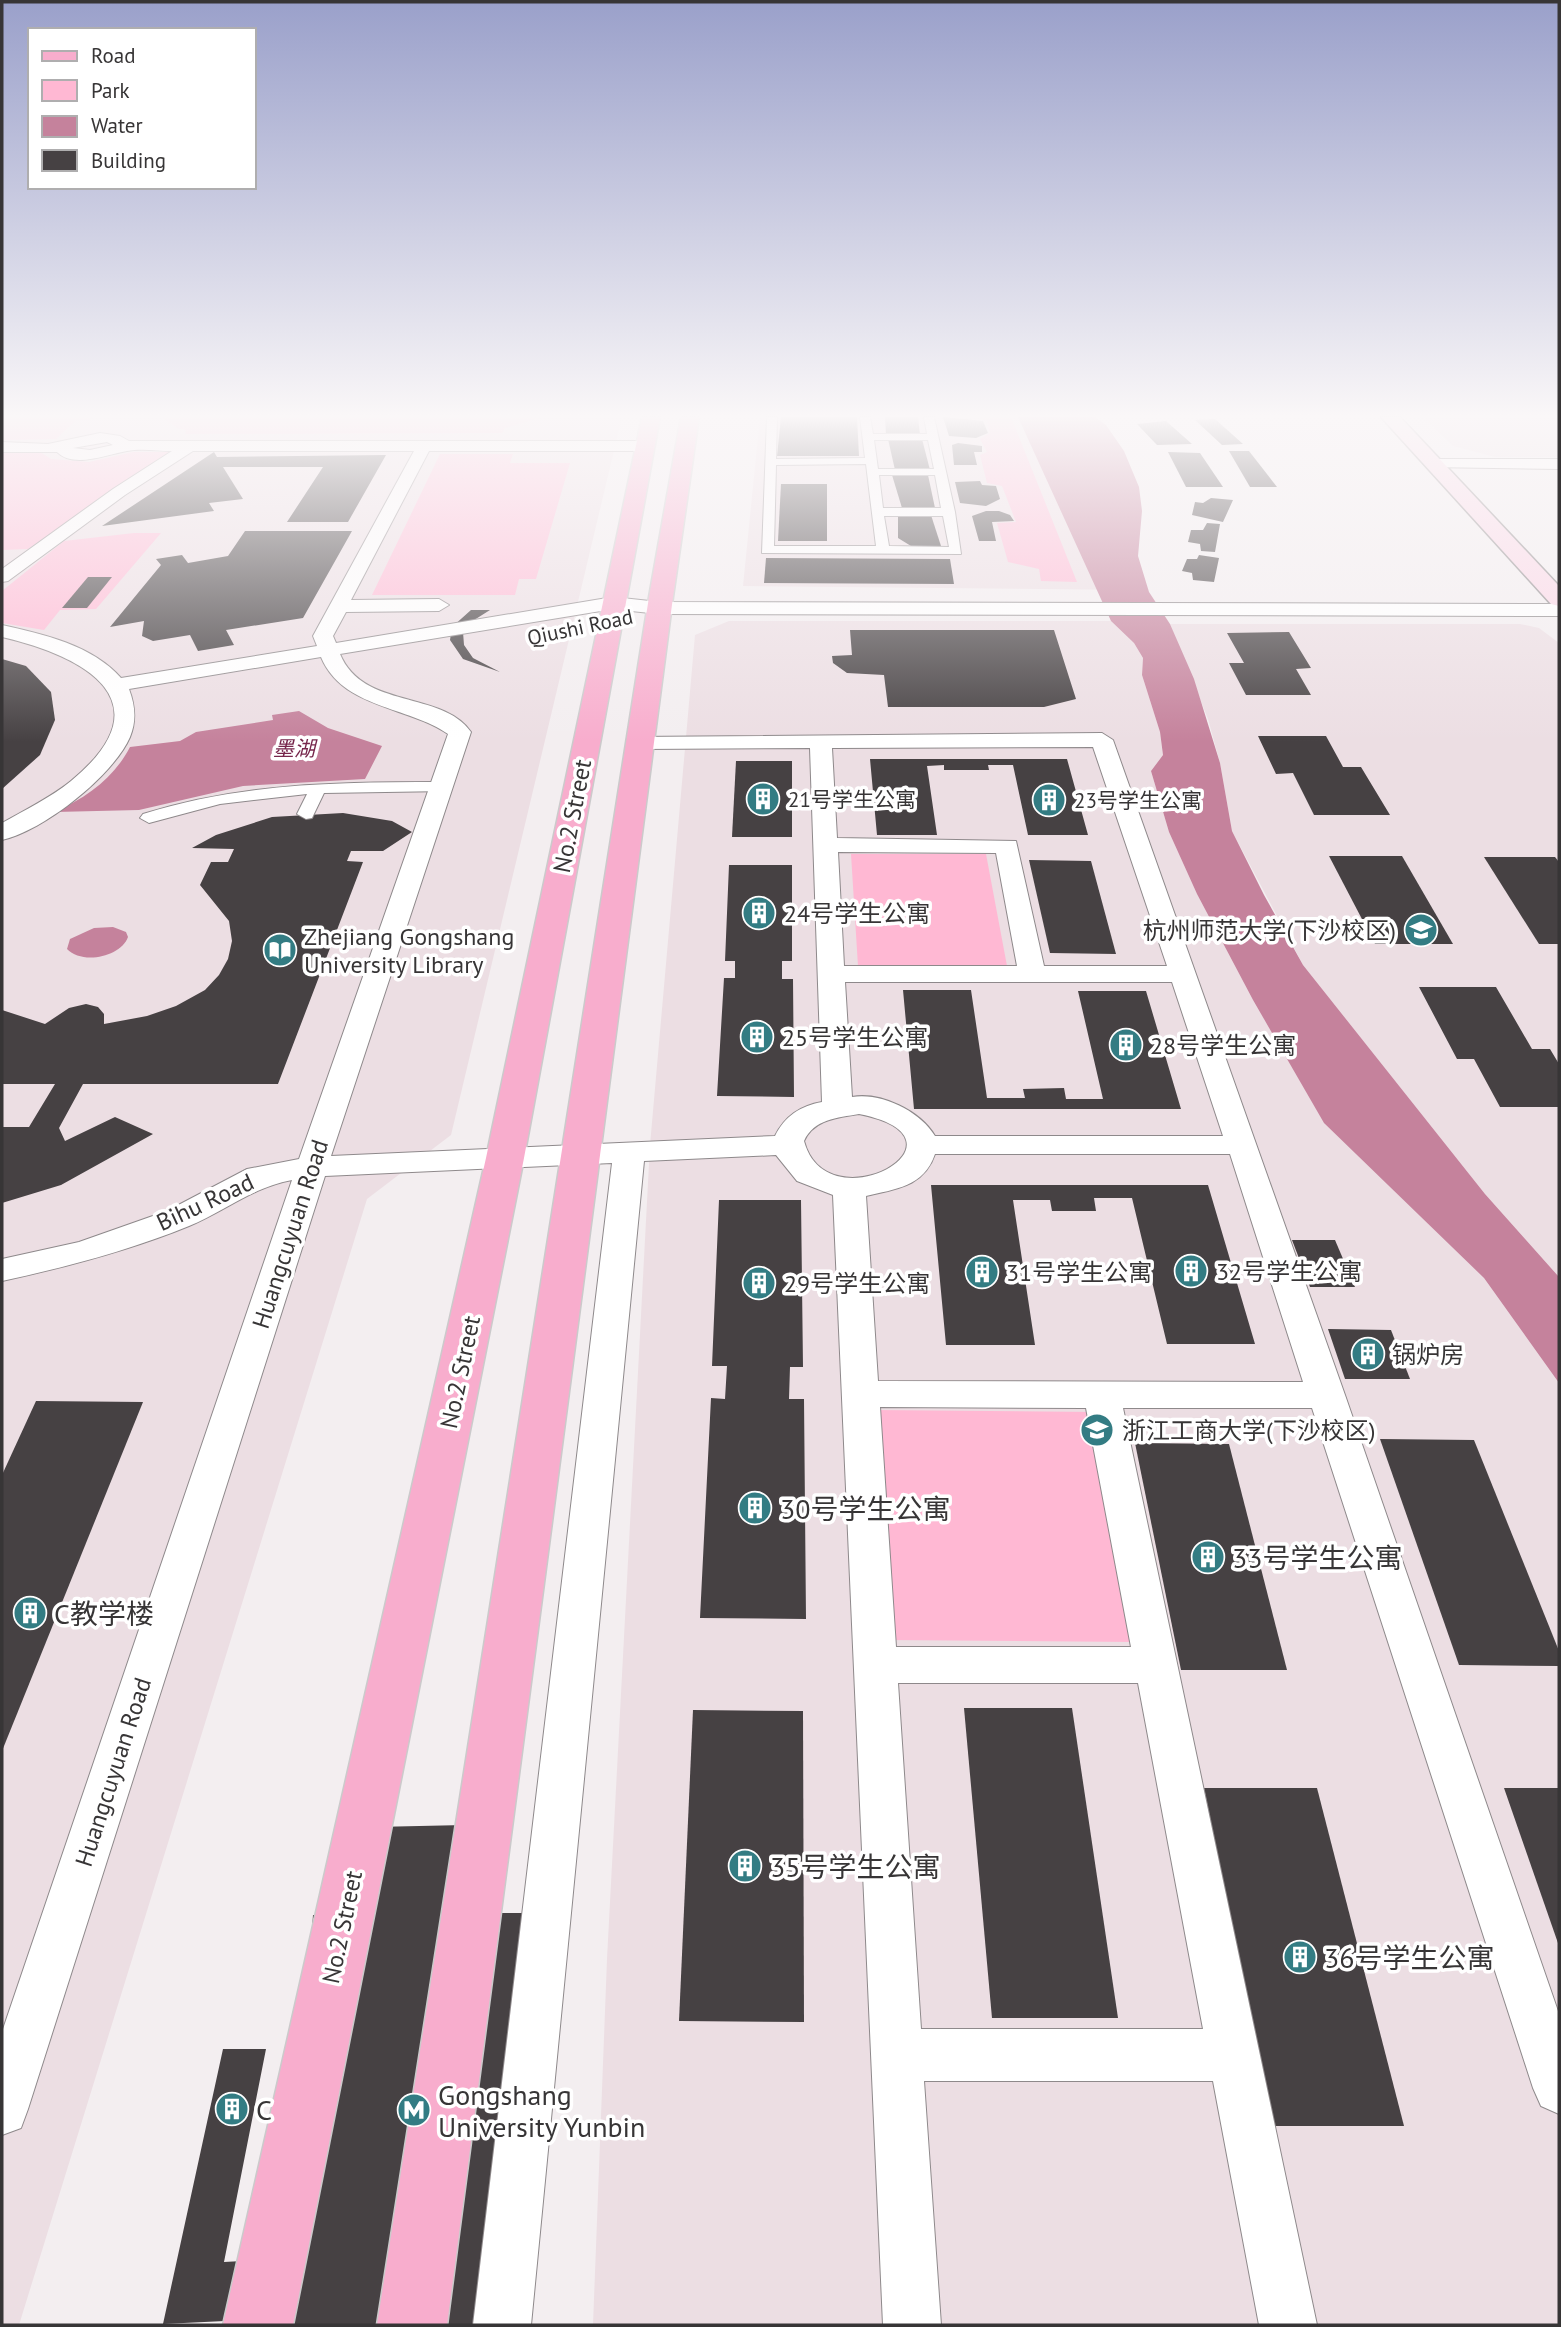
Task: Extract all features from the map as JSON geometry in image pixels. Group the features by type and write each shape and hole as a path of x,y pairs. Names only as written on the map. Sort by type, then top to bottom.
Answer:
{"main road":[{"name":"No.2 Street","path":"258,2325 505,1158 602,619 625,526"},
{"path":"412,2325 672,526"},
{"path":"1491,526 1559,599"}],"street":[{"path":"2,577 73,526"},
{"path":"334,666 323,636 382,526"},
{"path":"768,526 767,550 956,551 951,526"},
{"path":"880,526 883,550"},
{"path":"339,606 439,606"},
{"name":"Qiushi Road","path":"118,685 334,666 659,608 1559,610"},
{"path":"2,631 54,643 93,662 137,704 121,735 99,767 59,800 2,833"},
{"name":"Huangcuyuan Road","path":"2,2109 312,1167 460,732 449,722 377,699 334,666"},
{"path":"821,740 837,1106"},
{"path":"640,742 1102,740 1327,1395 1559,2088"},
{"path":"149,818 189,803 230,795 318,788 441,787"},
{"path":"306,814 318,788"},
{"path":"826,845 1007,846 1032,974"},
{"path":"831,974 1182,974"},
{"path":"859,1105 898,1116 912,1126 921,1145 916,1165 903,1177 884,1184 849,1187 818,1181 801,1171 790,1158 786,1145 790,1132 801,1120 837,1106 859,1105"},
{"name":"Bihu Road","path":"4,1273 86,1251 178,1218 258,1176 312,1167 581,1157 786,1145"},
{"path":"921,1145 1242,1145"},
{"path":"502,2325 629,1154"},
{"path":"849,1187 912,2325"},
{"path":"861,1394 1327,1395"},
{"path":"1102,1394 1288,2325"},
{"path":"876,1665 1157,1665"},
{"path":"895,2055 1235,2055"}],"shaded area":[{"path":"2,526 596,526 451,1135 367,1199 19,2325 2,2325"},
{"path":"749,526 1111,526 1136,590 743,586"},
{"name":"浙江工商大学(下沙校区)","path":"729,621 1111,621 1134,643 1143,658 1142,675 1160,732 1163,755 1151,771 1169,832 1197,894 1253,1000 1324,1122 1484,1278 1559,1383 1559,2325 593,2325 607,1959 650,1145 695,635"},
{"name":"杭州师范大学(下沙校区)","path":"1170,624 1520,624 1539,628 1559,643 1559,1277 1485,1194 1303,965 1232,831 1220,763 1208,719"}],"green space":[{"path":"2,526 63,526 28,549 2,550"},
{"path":"405,526 552,526 536,579 519,579 515,595 372,595"},
{"path":"998,526 1054,526 1077,582 1041,581 1039,569 1008,562"},
{"path":"134,533 161,533 96,609 60,610 44,630 2,623 2,591 64,541"},
{"path":"851,854 986,854 1007,966 858,966"},
{"path":"874,1410 1095,1412 1137,1642 885,1640"}],"water":[{"path":"1068,526 1141,526 1138,556 1149,592 1170,624 1194,679 1220,763 1232,831 1303,965 1485,1194 1559,1277 1559,1383 1484,1278 1324,1123 1253,1000 1197,894 1169,832 1151,771 1163,755 1160,732 1142,675 1143,658 1134,643 1111,621"},
{"name":"墨湖","path":"299,711 328,728 382,746 365,779 243,786 139,810 55,812 98,786 116,768 130,747 180,741 196,732 273,720 272,715"},
{"path":"113,927 126,932 128,937 118,950 110,954 82,957 67,949 70,939 94,928"}],"building":[{"path":"779,526 827,526 827,541 778,541"},
{"path":"898,526 934,526 941,546 911,546 898,538"},
{"path":"975,526 993,526 996,541 979,541"},
{"path":"1206,526 1220,526 1215,552 1201,551 1200,544 1188,542 1191,530 1203,530"},
{"path":"245,531 352,531 303,618 226,630 234,645 198,651 190,635 153,641 142,636 144,621 110,627 161,565 156,559 182,555 188,563 228,556"},
{"path":"1199,555 1219,558 1214,582 1193,580 1192,573 1182,571 1187,559 1197,559"},
{"path":"766,558 950,559 954,584 764,583"},
{"path":"88,577 112,577 87,608 62,608"},
{"path":"471,610 490,610 471,622 463,632 464,645 473,658 500,672 463,659 450,640 452,627"},
{"path":"850,630 1054,630 1076,699 1044,707 888,707 884,675 847,673 833,663 832,656 852,655"},
{"path":"1289,632 1311,668 1296,669 1311,695 1246,695 1229,663 1244,663 1227,633"},
{"path":"2,659 26,666 51,692 55,720 40,755 2,789"},
{"path":"1258,736 1326,736 1343,767 1361,767 1390,815 1314,815 1293,773 1276,774"},
{"path":"870,759 1067,759 1088,835 1028,835 1013,765 988,765 989,770 944,770 944,765 927,766 937,835 877,835"},
{"name":"21号学生公寓","path":"736,761 792,761 792,837 732,837"},
{"name":"Zhejiang Gongshang University Library","path":"343,813 392,821 412,832 383,851 351,851 347,861 363,862 278,1084 83,1084 59,1128 65,1141 115,1117 153,1134 61,1185 2,1203 2,1127 29,1127 55,1084 2,1084 2,1010 45,1024 69,1008 86,1004 98,1007 104,1014 104,1024 147,1016 176,1006 205,990 219,975 228,959 232,941 229,921 200,885 211,862 228,862 234,849 192,848 216,835 272,817"},
{"path":"1329,856 1402,856 1453,944 1375,944"},
{"path":"1484,857 1555,857 1559,862 1559,944 1539,944"},
{"path":"1029,860 1091,861 1116,954 1050,953"},
{"path":"729,865 792,865 792,961 782,961 782,979 793,979 794,1097 717,1096 724,978 735,978 735,961 725,961"},
{"path":"1419,987 1496,987 1532,1049 1550,1049 1559,1064 1559,1107 1500,1107 1474,1059 1457,1059"},
{"path":"903,990 971,990 987,1098 1025,1098 1023,1089 1064,1088 1066,1099 1103,1099 1078,991 1146,991 1181,1109 914,1109"},
{"path":"931,1185 1208,1185 1255,1344 1167,1344 1132,1198 1094,1198 1096,1211 1052,1211 1050,1200 1013,1200 1035,1345 946,1345"},
{"path":"719,1200 801,1200 803,1367 790,1367 789,1399 804,1399 806,1619 700,1618 711,1398 725,1399 727,1366 712,1366"},
{"path":"1292,1240 1335,1240 1355,1287 1310,1287"},
{"name":"锅炉房","path":"1328,1329 1391,1330 1410,1379 1345,1379"},
{"name":"C教学楼","path":"36,1401 143,1402 2,1751 2,1475"},
{"path":"1380,1439 1474,1440 1559,1651 1559,1666 1459,1665"},
{"name":"33号学生公寓","path":"1135,1443 1229,1444 1287,1670 1181,1670"},
{"path":"964,1708 1072,1708 1118,2018 992,2018"},
{"name":"35号学生公寓","path":"693,1710 803,1711 804,2022 679,2021"},
{"name":"36号学生公寓","path":"1204,1788 1317,1788 1404,2126 1273,2126"},
{"path":"1504,1788 1559,1788 1559,1946"},
{"name":"Gongshang University Yunbin","path":"511,1824 499,1913 557,1913 510,2325 265,2325 266,2319 163,2324 223,2049 266,2049 224,2262 277,2259 305,2031 313,1915 363,1914 374,1827"}],"place":[{"name":"21号学生公寓","path":"763,799"},
{"name":"23号学生公寓","path":"1049,800"},
{"name":"24号学生公寓","path":"759,913"},
{"name":"杭州师范大学(下沙校区)","path":"1421,930"},
{"name":"Zhejiang Gongshang University Library","path":"280,950"},
{"name":"25号学生公寓","path":"757,1037"},
{"name":"28号学生公寓","path":"1126,1045"},
{"name":"32号学生公寓","path":"1191,1271"},
{"name":"31号学生公寓","path":"982,1272"},
{"name":"29号学生公寓","path":"759,1283"},
{"name":"锅炉房","path":"1368,1354"},
{"name":"浙江工商大学(下沙校区)","path":"1097,1430"},
{"name":"30号学生公寓","path":"755,1508"},
{"name":"33号学生公寓","path":"1208,1557"},
{"name":"C教学楼","path":"30,1613"},
{"name":"35号学生公寓","path":"745,1866"},
{"name":"36号学生公寓","path":"1300,1957"},
{"name":"C","path":"232,2109"},
{"name":"Gongshang University Yunbin","path":"414,2110"}]}
